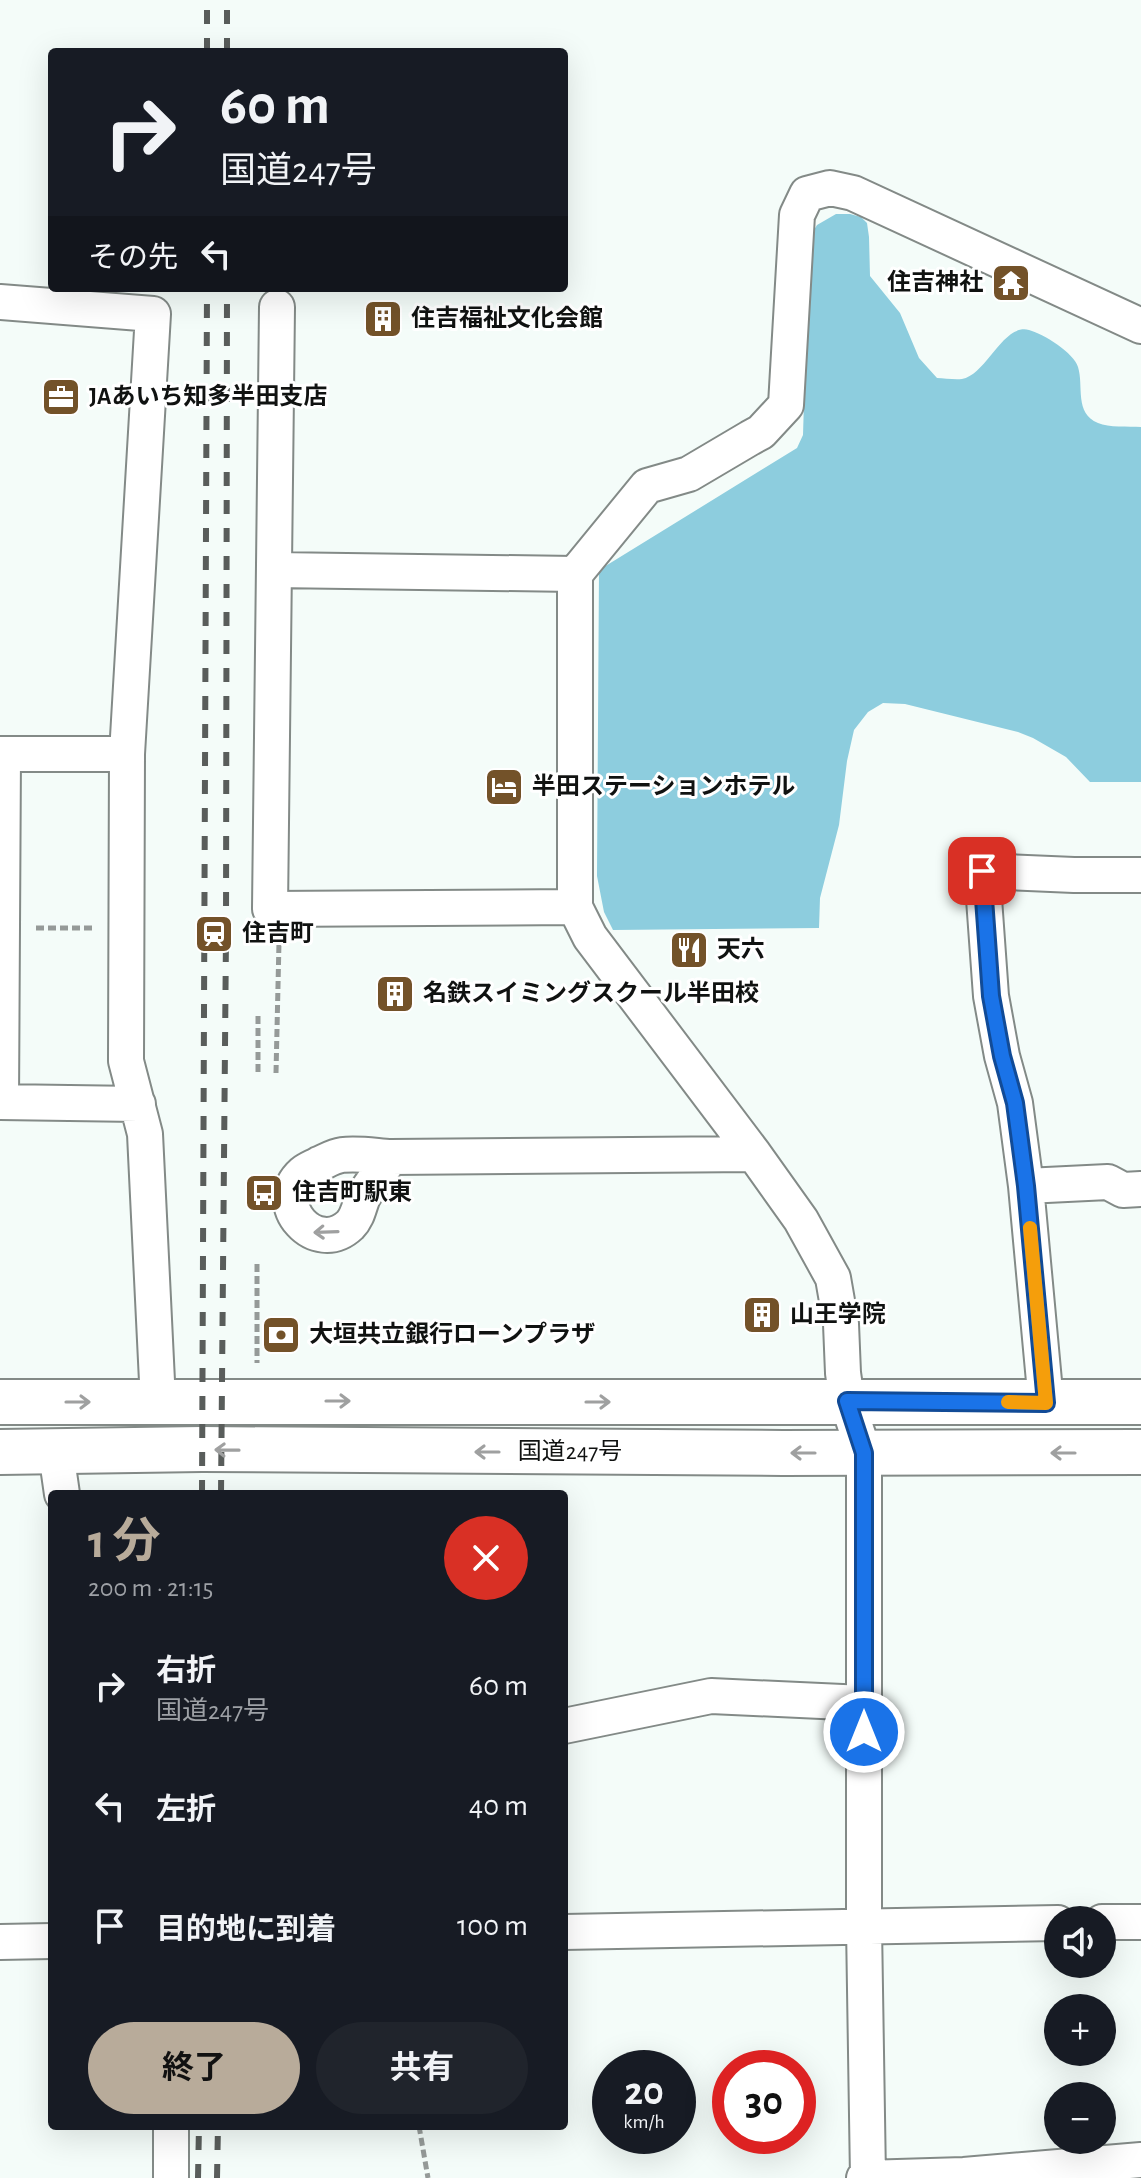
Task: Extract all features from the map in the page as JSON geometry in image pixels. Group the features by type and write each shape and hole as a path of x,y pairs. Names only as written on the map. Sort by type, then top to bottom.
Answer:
{"highway":[{"name":"国道247号","path":"0,1402 1141,1402"},
{"name":"国道247号","path":"0,1452 59,1473 202,1449 1141,1452"}],"street":[{"path":"1141,326 853,193 830,188 807,194 797,215 786,405 761,432 689,474 647,486 575,574 575,907 590,937 801,1220 833,1278 841,1324 847,1401 864,1453 867,2178 964,2175 1141,2160"},
{"path":"0,302 153,314 127,754 126,1061 145,1134 158,1402"},
{"path":"277,307 270,909 575,907"},
{"path":"274,570 575,574"},
{"path":"127,754 1,754 0,1102 138,1104"},
{"path":"1046,1403 1026,1186 1015,1103 991,996 982,871 1141,875"},
{"path":"391,1157 754,1154"},
{"path":"1026,1186 1108,1182 1123,1190 1141,1189"},
{"path":"568,1725 711,1696 864,1703"},
{"path":"1116,1922 1141,1922"},
{"path":"568,1932 1044,1923"},
{"path":"0,1942 48,1941"},
{"path":"171,2130 171,2178"}],"path":[{"path":"276,1073 280,908"},
{"path":"30,928 99,928"},
{"path":"258,1015 258,1072"},
{"path":"257,1264 257,1372"},
{"path":"420,2130 428,2178"}],"water":[{"path":"836,214 861,217 867,223 870,276 900,313 919,358 937,378 962,379 971,375 1011,334 1029,330 1058,345 1071,356 1078,367 1081,398 1090,419 1108,426 1141,427 1141,782 1090,782 1066,757 1018,732 905,704 883,703 868,712 854,730 839,825 820,898 819,928 613,930 604,912 597,876 599,570 797,448 803,435 809,238 817,225"}],"railway":[{"path":"207,0 207,48"},
{"path":"227,0 227,48"},
{"path":"202,1490 207,292"},
{"path":"221,1490 227,292"},
{"path":"198,2178 199,2130"},
{"path":"217,2178 218,2130"}],"slow traffic":[{"path":"1008,1402 1046,1403 1030,1228"}],"place":[{"name":"住吉神社","path":"1011,283"},
{"name":"住吉福祉文化会館","path":"383,319"},
{"name":"JAあいち知多半田支店","path":"61,397"},
{"name":"半田ステーションホテル","path":"504,787"},
{"name":"住吉町","path":"214,934"},
{"name":"天六","path":"689,950"},
{"name":"名鉄スイミングスクール半田校","path":"395,994"},
{"name":"住吉町駅東","path":"264,1193"},
{"name":"山王学院","path":"762,1315"},
{"name":"大垣共立銀行ローンプラザ","path":"281,1335"}],"route":[{"path":"864,1732 864,1453 847,1401 1046,1403 1026,1186 1015,1103 991,996 982,871"}]}
